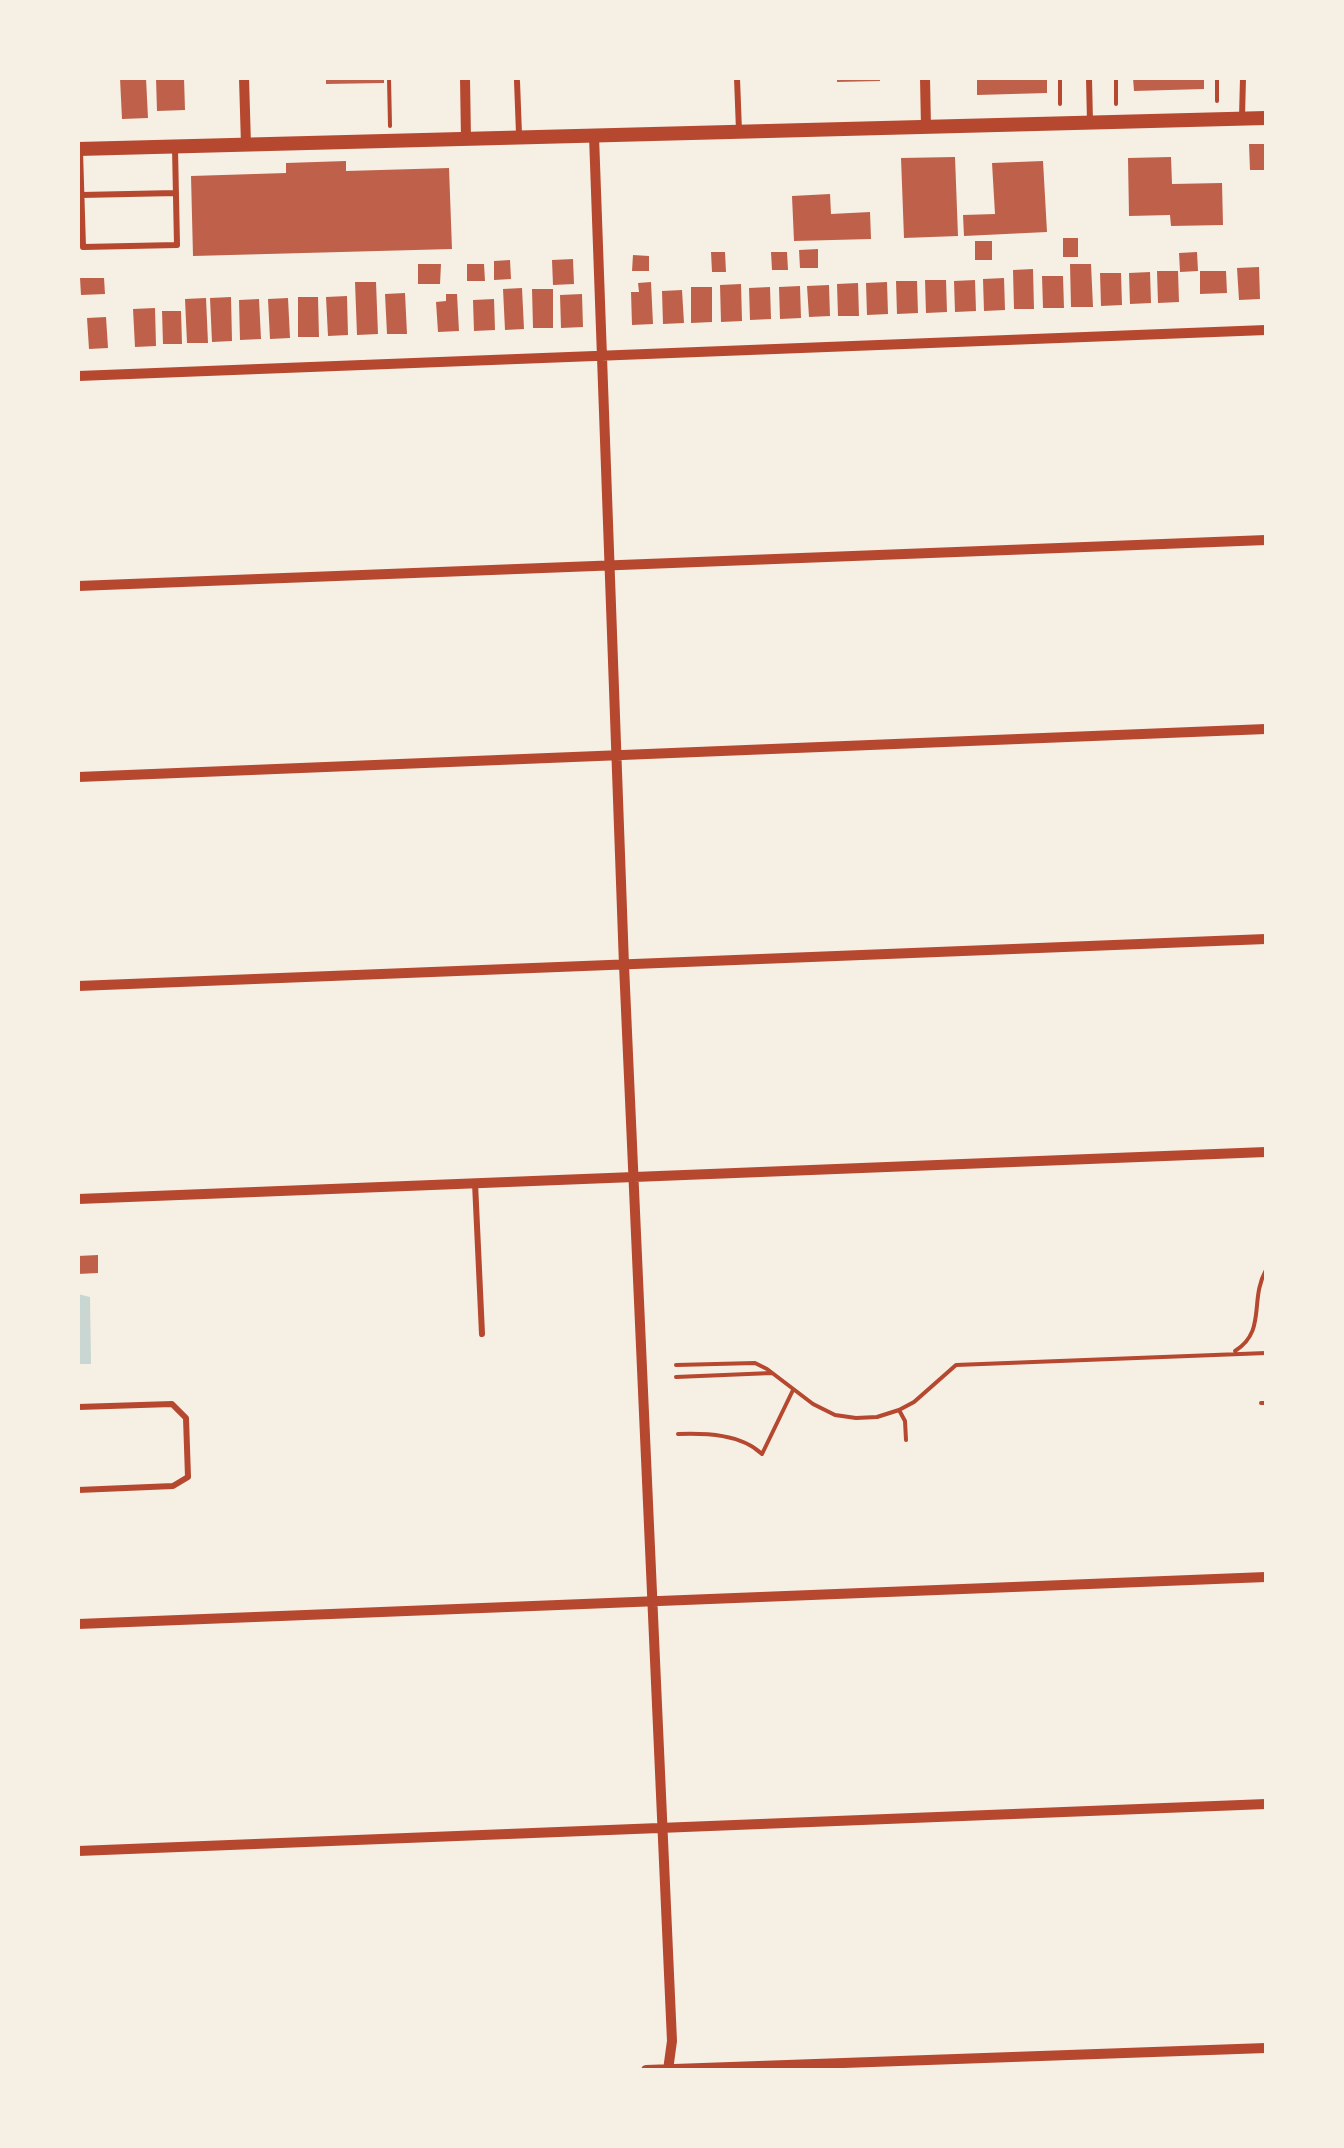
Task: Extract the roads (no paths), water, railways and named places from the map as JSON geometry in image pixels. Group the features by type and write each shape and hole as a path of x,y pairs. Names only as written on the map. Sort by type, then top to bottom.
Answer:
{"street":[{"path":"244,78 246,145"},
{"path":"465,78 466,139"},
{"path":"925,78 926,127"},
{"path":"79,149 1266,118"},
{"path":"594,136 624,965 672,2040 668,2070"},
{"path":"78,376 1266,330"},
{"path":"78,586 1266,540"},
{"path":"78,777 1266,729"},
{"path":"78,986 1266,940"},
{"path":"78,1199 1266,1152"},
{"path":"78,1624 1266,1577"},
{"path":"78,1851 1266,1804"},
{"path":"646,2070 1266,2048"}],"lane":[{"path":"737,78 739,132"},
{"path":"1089,78 1090,123"},
{"path":"1242,119 1243,78"},
{"path":"517,81 518,138"},
{"path":"79,149 83,246 140,246 178,244 175,147"},
{"path":"81,195 176,193"},
{"path":"476,1182 482,1334"},
{"path":"78,1407 172,1404 182,1410 186,1418 188,1477 173,1486 78,1490"}]}
